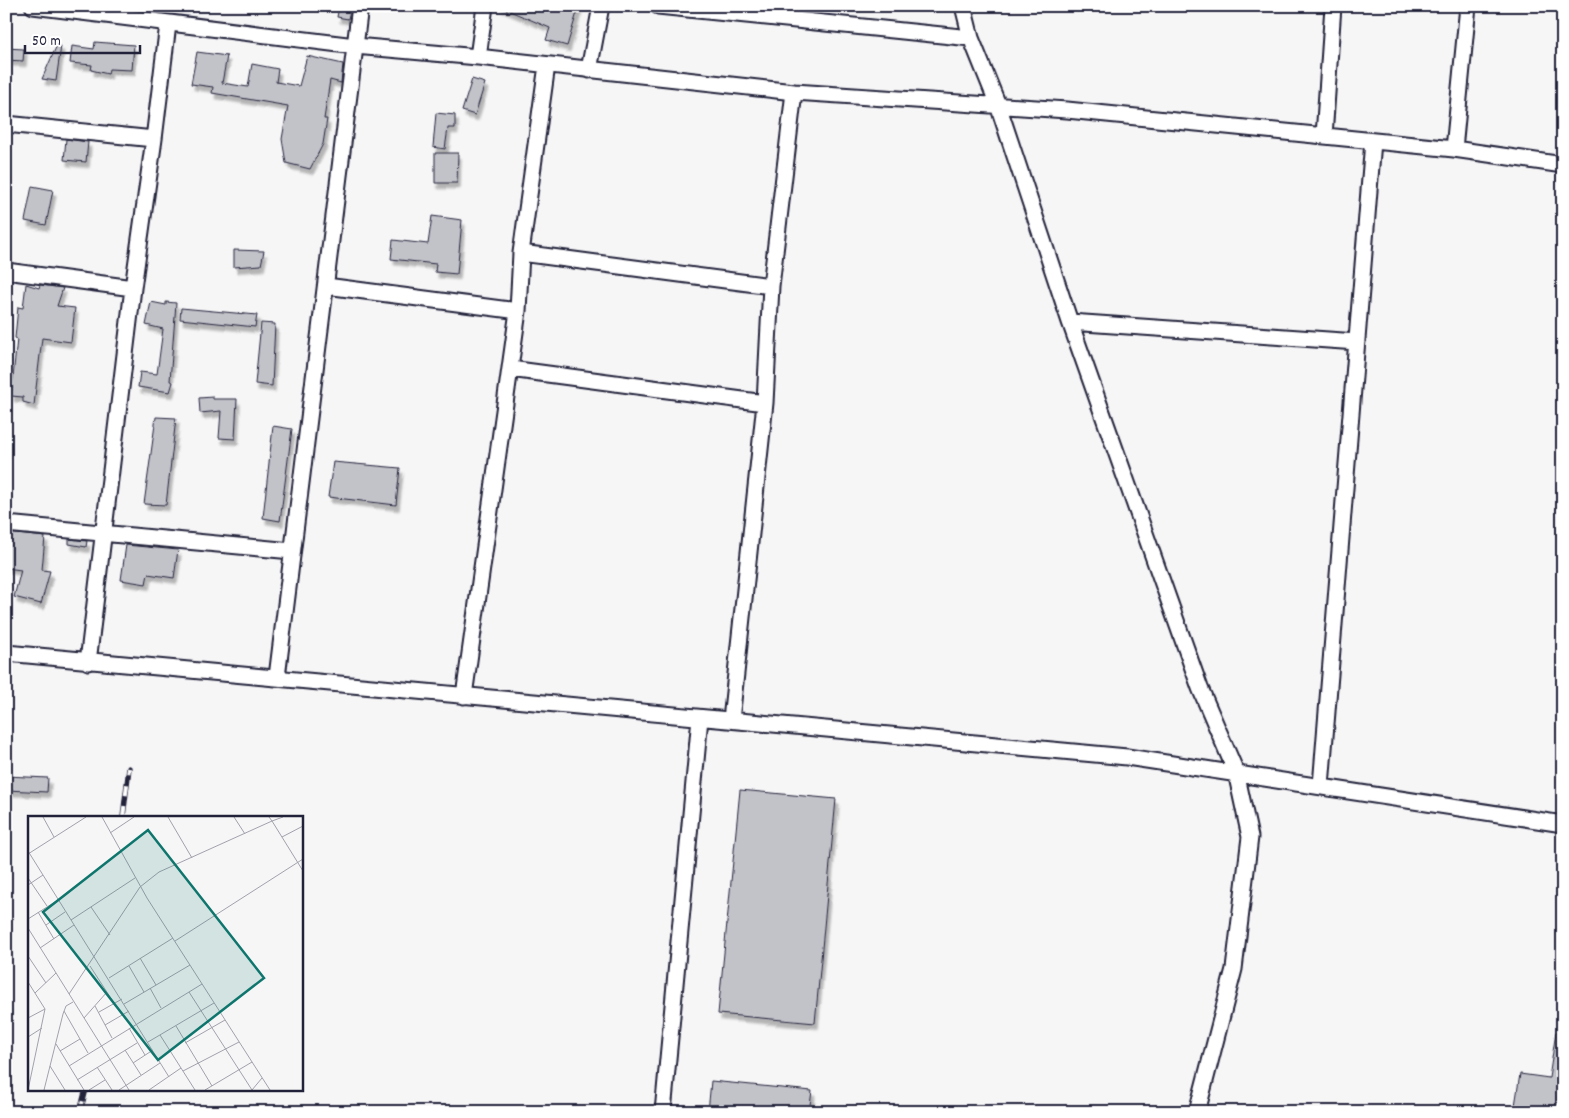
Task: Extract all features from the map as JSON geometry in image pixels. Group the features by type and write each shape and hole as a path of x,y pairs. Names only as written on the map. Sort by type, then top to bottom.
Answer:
{"street":[{"path":"33,6 93,10 168,24 355,46 478,57 794,92 1077,111 1454,149 1563,165"},
{"path":"277,677 360,6"},
{"path":"478,57 485,6"},
{"path":"589,70 601,6"},
{"path":"658,6 710,9 971,38"},
{"path":"963,6 971,38 998,105 1070,322 1200,688 1236,772 1250,837 1234,969 1197,1112"},
{"path":"1324,136 1333,6"},
{"path":"1454,149 1468,6"},
{"path":"88,662 133,288 168,24"},
{"path":"464,696 518,311 521,253 547,65"},
{"path":"731,720 765,403 772,286 794,92"},
{"path":"6,124 154,139"},
{"path":"1321,786 1373,141"},
{"path":"521,253 772,286"},
{"path":"6,271 133,288"},
{"path":"326,286 518,311"},
{"path":"1070,322 1357,342"},
{"path":"510,369 765,403"},
{"path":"6,524 292,550"},
{"path":"6,654 277,677 700,718 1127,756 1563,824"},
{"path":"663,1112 700,718"}],"building":[{"path":"339,6 351,6 348,19 337,17"},
{"path":"498,6 579,6 567,46 546,40 550,28"},
{"path":"95,42 134,45 132,70 109,69 108,74 91,70 92,65 70,63 72,46 94,49"},
{"path":"57,45 61,46 56,81 42,79"},
{"path":"6,48 24,49 23,61 6,60"},
{"path":"197,52 227,56 222,83 248,87 252,64 278,69 276,82 299,86 307,56 343,64 341,83 330,80 324,119 327,119 323,144 310,169 286,163 282,139 288,106 212,93 213,87 191,84"},
{"path":"472,79 485,83 475,115 462,111"},
{"path":"436,113 455,115 455,128 448,128 445,149 433,147"},
{"path":"66,139 88,142 86,162 64,160"},
{"path":"435,153 458,153 457,183 435,183"},
{"path":"32,186 53,190 46,225 25,221"},
{"path":"432,216 462,220 457,274 435,272 436,264 391,259 393,240 428,244"},
{"path":"234,250 264,251 261,265 234,267"},
{"path":"26,284 39,288 40,285 63,288 57,306 75,308 71,342 42,338 34,405 23,402 23,397 11,396 17,339 15,338 18,307 23,308"},
{"path":"151,302 166,305 166,302 176,303 170,381 173,382 170,392 138,387 140,372 157,374 163,329 146,325"},
{"path":"181,308 257,315 255,327 180,319"},
{"path":"261,323 275,324 272,386 255,384"},
{"path":"213,397 213,399 237,399 235,439 219,438 221,411 200,413 199,398"},
{"path":"156,417 176,418 166,505 144,504"},
{"path":"273,426 292,429 280,521 263,518"},
{"path":"333,462 400,468 396,505 328,497"},
{"path":"6,533 45,537 42,570 50,571 41,604 14,597 21,570 6,568"},
{"path":"69,539 87,541 86,547 69,544"},
{"path":"126,545 178,550 174,578 148,574 146,584 121,580"},
{"path":"6,776 48,778 47,792 6,790"},
{"path":"740,790 836,799 815,1023 718,1014"},
{"path":"1556,1032 1563,1032 1563,1091 1559,1090 1556,1112 1514,1112 1520,1074 1549,1078"},
{"path":"711,1081 812,1091 809,1112 708,1112"}],"railway":[{"path":"123,816 129,768"},
{"path":"80,1112 86,1090"}]}
